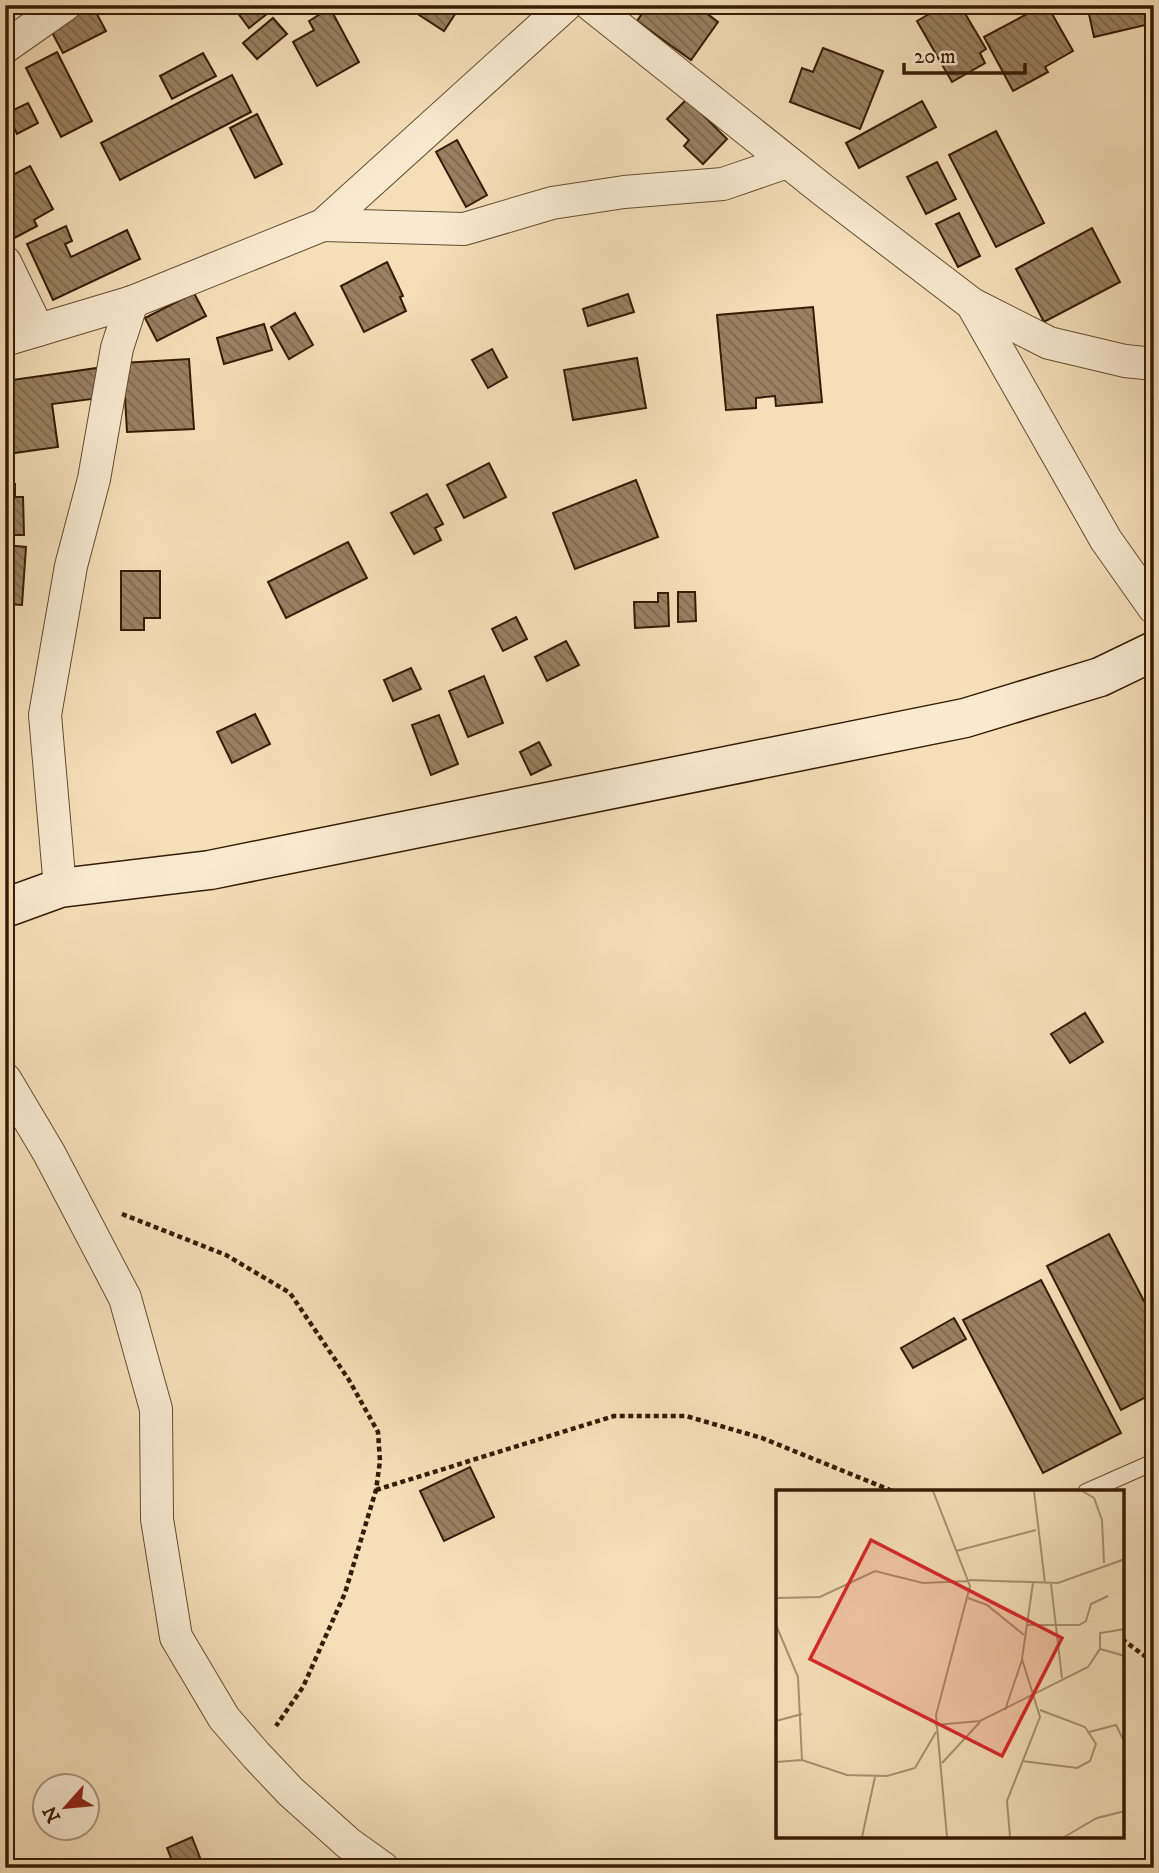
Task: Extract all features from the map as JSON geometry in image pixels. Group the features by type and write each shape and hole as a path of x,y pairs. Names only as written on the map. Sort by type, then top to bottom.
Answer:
{"street":[{"path":"5,47 65,5"},
{"path":"5,340 132,302 323,225 566,5"},
{"path":"591,5 787,162 972,304 1049,343 1125,361 1154,364"},
{"path":"323,225 464,229 552,203 624,192 723,184 787,162"},
{"path":"5,262 38,330"},
{"path":"60,888 45,715 71,566 94,479 117,348 132,302"},
{"path":"972,304 1106,540 1154,608"},
{"path":"5,908 60,888 210,870 965,718 1100,677 1154,651"},
{"path":"5,1079 71,1194 125,1298 156,1409 158,1519 176,1637 224,1718 256,1755 300,1800 348,1843 383,1868"}],"lane":[{"path":"1091,1490 1154,1462"}],"path":[{"path":"71,1194 226,1255 290,1293 349,1380 378,1432 380,1461 376,1490 345,1593 303,1687 256,1755"},
{"path":"376,1490 614,1416 686,1416 762,1438 890,1490"},
{"path":"1124,1641 1154,1664"}],"building":[{"path":"92,5 106,31 63,53 49,27"},
{"path":"232,5 268,5 272,10 249,28"},
{"path":"421,5 461,5 444,31 416,13"},
{"path":"648,5 696,5 718,22 691,60 637,21"},
{"path":"945,5 960,5 986,49 980,53 985,63 952,82 917,21"},
{"path":"1025,5 1047,5 1073,51 1045,67 1048,72 1013,91 984,37 1029,13"},
{"path":"1087,5 1154,5 1154,23 1094,37"},
{"path":"330,8 359,62 317,86 293,42 314,30 309,21"},
{"path":"273,18 287,34 257,59 243,43"},
{"path":"823,48 883,71 860,129 790,102 802,68 813,72"},
{"path":"57,52 92,121 61,137 26,68"},
{"path":"203,53 216,76 172,99 160,76"},
{"path":"232,75 251,112 120,180 101,143"},
{"path":"687,99 727,139 703,164 684,146 689,140 667,119"},
{"path":"922,101 936,127 859,168 846,143"},
{"path":"28,103 38,123 17,134 7,113"},
{"path":"257,114 282,164 255,178 230,128"},
{"path":"996,131 1044,223 996,247 949,155"},
{"path":"457,140 487,195 466,207 436,152"},
{"path":"937,162 956,199 926,214 907,177"},
{"path":"30,166 53,209 34,220 37,226 5,243 5,179"},
{"path":"959,213 980,256 958,267 936,224"},
{"path":"66,226 72,241 65,244 71,257 127,230 140,259 53,300 27,244"},
{"path":"1092,228 1120,282 1044,322 1016,269"},
{"path":"387,262 403,296 400,297 406,311 364,332 341,286"},
{"path":"194,293 206,316 157,341 145,318"},
{"path":"628,294 634,312 588,326 583,309"},
{"path":"813,307 822,402 776,406 775,396 756,398 756,408 726,410 717,315"},
{"path":"295,313 313,345 289,359 271,327"},
{"path":"264,324 272,350 224,364 217,338"},
{"path":"492,349 507,377 488,388 472,360"},
{"path":"637,358 646,408 573,420 564,370"},
{"path":"189,359 194,429 127,432 123,363"},
{"path":"97,368 100,398 52,404 58,447 14,453 5,381"},
{"path":"489,463 506,497 464,518 447,485"},
{"path":"636,480 658,537 575,569 553,513"},
{"path":"5,484 15,484 15,497 23,497 24,535 5,535"},
{"path":"427,494 443,524 435,528 441,540 414,554 391,513"},
{"path":"348,542 367,578 286,618 268,582"},
{"path":"5,545 26,547 22,605 5,604"},
{"path":"121,571 160,571 160,618 144,618 144,630 121,630"},
{"path":"678,592 695,592 696,621 678,622"},
{"path":"658,593 668,593 669,626 635,628 634,602 658,602"},
{"path":"516,617 527,639 503,651 492,629"},
{"path":"566,641 579,665 547,681 535,657"},
{"path":"411,668 421,689 393,701 384,680"},
{"path":"484,676 503,723 468,737 449,691"},
{"path":"255,714 270,744 232,763 217,732"},
{"path":"439,715 458,764 431,775 412,725"},
{"path":"539,742 551,765 531,775 520,752"},
{"path":"1085,1013 1103,1042 1070,1063 1051,1034"},
{"path":"1109,1234 1144,1301 1154,1297 1154,1393 1121,1410 1047,1266"},
{"path":"1041,1280 1121,1433 1043,1473 963,1320"},
{"path":"954,1318 966,1339 913,1368 901,1348"},
{"path":"470,1467 494,1517 444,1541 420,1491"},
{"path":"192,1837 204,1868 175,1868 167,1848"}]}
